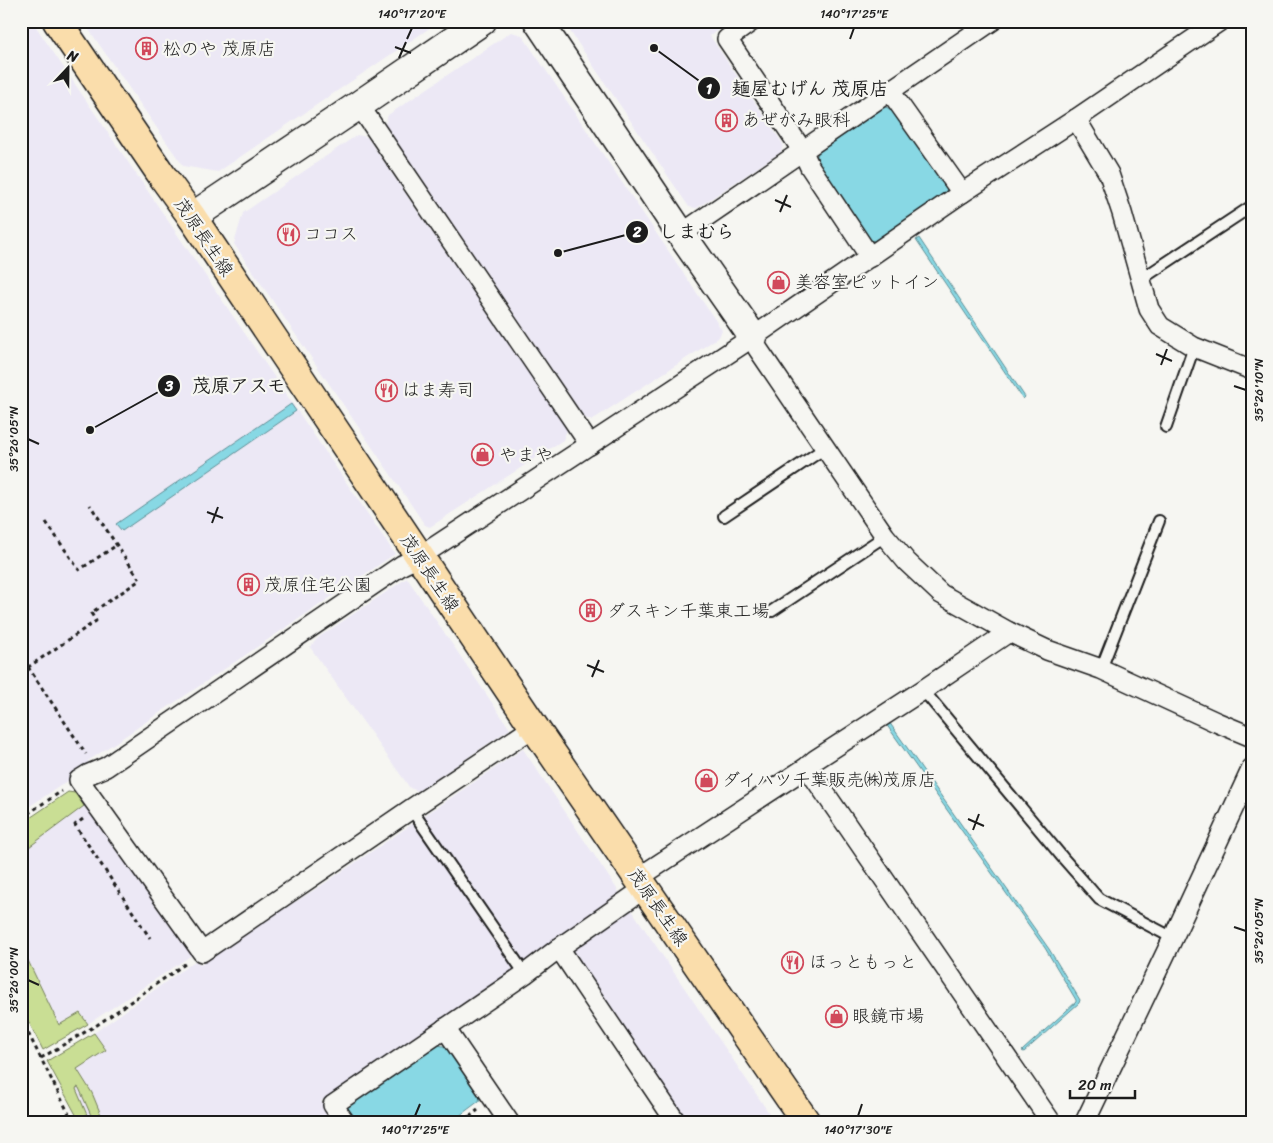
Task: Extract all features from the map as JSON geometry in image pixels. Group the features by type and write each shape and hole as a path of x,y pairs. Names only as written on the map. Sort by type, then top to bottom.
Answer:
{"main road":[{"name":"茂原長生線","path":"57,21 192,218 534,727 806,1122"}],"street":[{"path":"192,218 482,21"},
{"path":"538,21 681,234 753,337 758,349 885,536 907,562 941,594 1009,632 1046,650 1101,669 1252,737"},
{"path":"752,21 727,39 802,150 810,167 870,257"},
{"path":"681,234 992,21"},
{"path":"534,727 411,808 202,952 79,780 106,768 402,565 419,557 753,337 1220,21"},
{"path":"890,91 962,194"},
{"path":"359,105 590,445"},
{"path":"1076,119 1109,174 1122,213 1140,280 1150,309 1160,326 1194,347 1252,370"},
{"path":"344,1122 333,1105 525,974 641,883 815,760 924,690 1009,632"},
{"path":"807,767 1051,1122"},
{"path":"1085,1122 1252,768"},
{"path":"559,948 676,1122"},
{"path":"445,1028 509,1122"}],"lane":[{"path":"1140,280 1252,206"},
{"path":"1166,427 1194,347"},
{"path":"724,516 825,448"},
{"path":"1101,669 1159,521"},
{"path":"772,611 885,536"},
{"path":"924,690 1063,858 1100,899 1173,938"},
{"path":"411,808 525,974"}],"path":[{"path":"21,672 96,621 91,613 140,580 90,505"},
{"path":"46,522 79,570 116,545"},
{"path":"21,818 79,780"},
{"path":"41,1058 97,1025 202,952"},
{"path":"21,1019 73,1122"}],"shaded area":[{"path":"21,21 32,21 395,554 88,761 90,766 21,812"},
{"path":"83,21 440,21 218,172 183,166"},
{"path":"563,21 731,21 710,36 783,144 781,152 697,208 689,207"},
{"path":"511,32 522,35 722,330 719,337 592,420 585,418 385,124 388,115"},
{"path":"357,135 367,137 567,430 563,440 430,527 425,525 234,244 243,213"},
{"path":"407,578 510,729 418,791 410,788 310,647 319,637"},
{"path":"523,749 621,895 321,1101 334,1122 80,1122 47,1061 94,1033 195,961 201,965 235,940 322,885"},
{"path":"68,792 75,793 192,955 88,1024 43,1050 21,1007 21,824"},
{"path":"629,906 775,1122 687,1122 574,953 575,943"}],"green space":[{"path":"68,792 75,793 84,806 21,853 21,824"},
{"path":"21,946 59,1025 80,1013 88,1024 43,1050 21,1007"},
{"path":"94,1033 106,1050 77,1069 92,1093 104,1122 94,1122 77,1087 76,1089 90,1122 80,1122 47,1061"}],"water":[{"path":"885,107 894,110 948,187 945,193 874,241 868,239 815,162 818,153"},
{"path":"919,238 1025,397 1023,399 916,240"},
{"path":"291,404 296,411 122,531 116,524"},
{"path":"889,722 1049,949 1080,1000 1079,1003 1024,1052 1022,1051 1076,1000 1045,948 886,724"},
{"path":"438,1045 448,1047 480,1096 479,1101 451,1122 357,1122 347,1107"}],"place":[{"name":"麺屋むげん 茂原店","path":"654,48"},
{"name":"松のや 茂原店","path":"147,49"},
{"name":"あぜがみ眼科","path":"726,120"},
{"name":"ココス","path":"288,234"},
{"name":"しまむら","path":"558,253"},
{"name":"美容室ピットイン","path":"779,282"},
{"name":"はま寿司","path":"386,390"},
{"name":"茂原アスモ","path":"90,430"},
{"name":"やまや","path":"483,455"},
{"name":"茂原住宅公園","path":"248,585"},
{"name":"ダスキン千葉東工場","path":"591,611"},
{"name":"ダイハツ千葉販売㈱茂原店","path":"706,780"},
{"name":"ほっともっと","path":"793,962"},
{"name":"眼鏡市場","path":"836,1016"}]}
